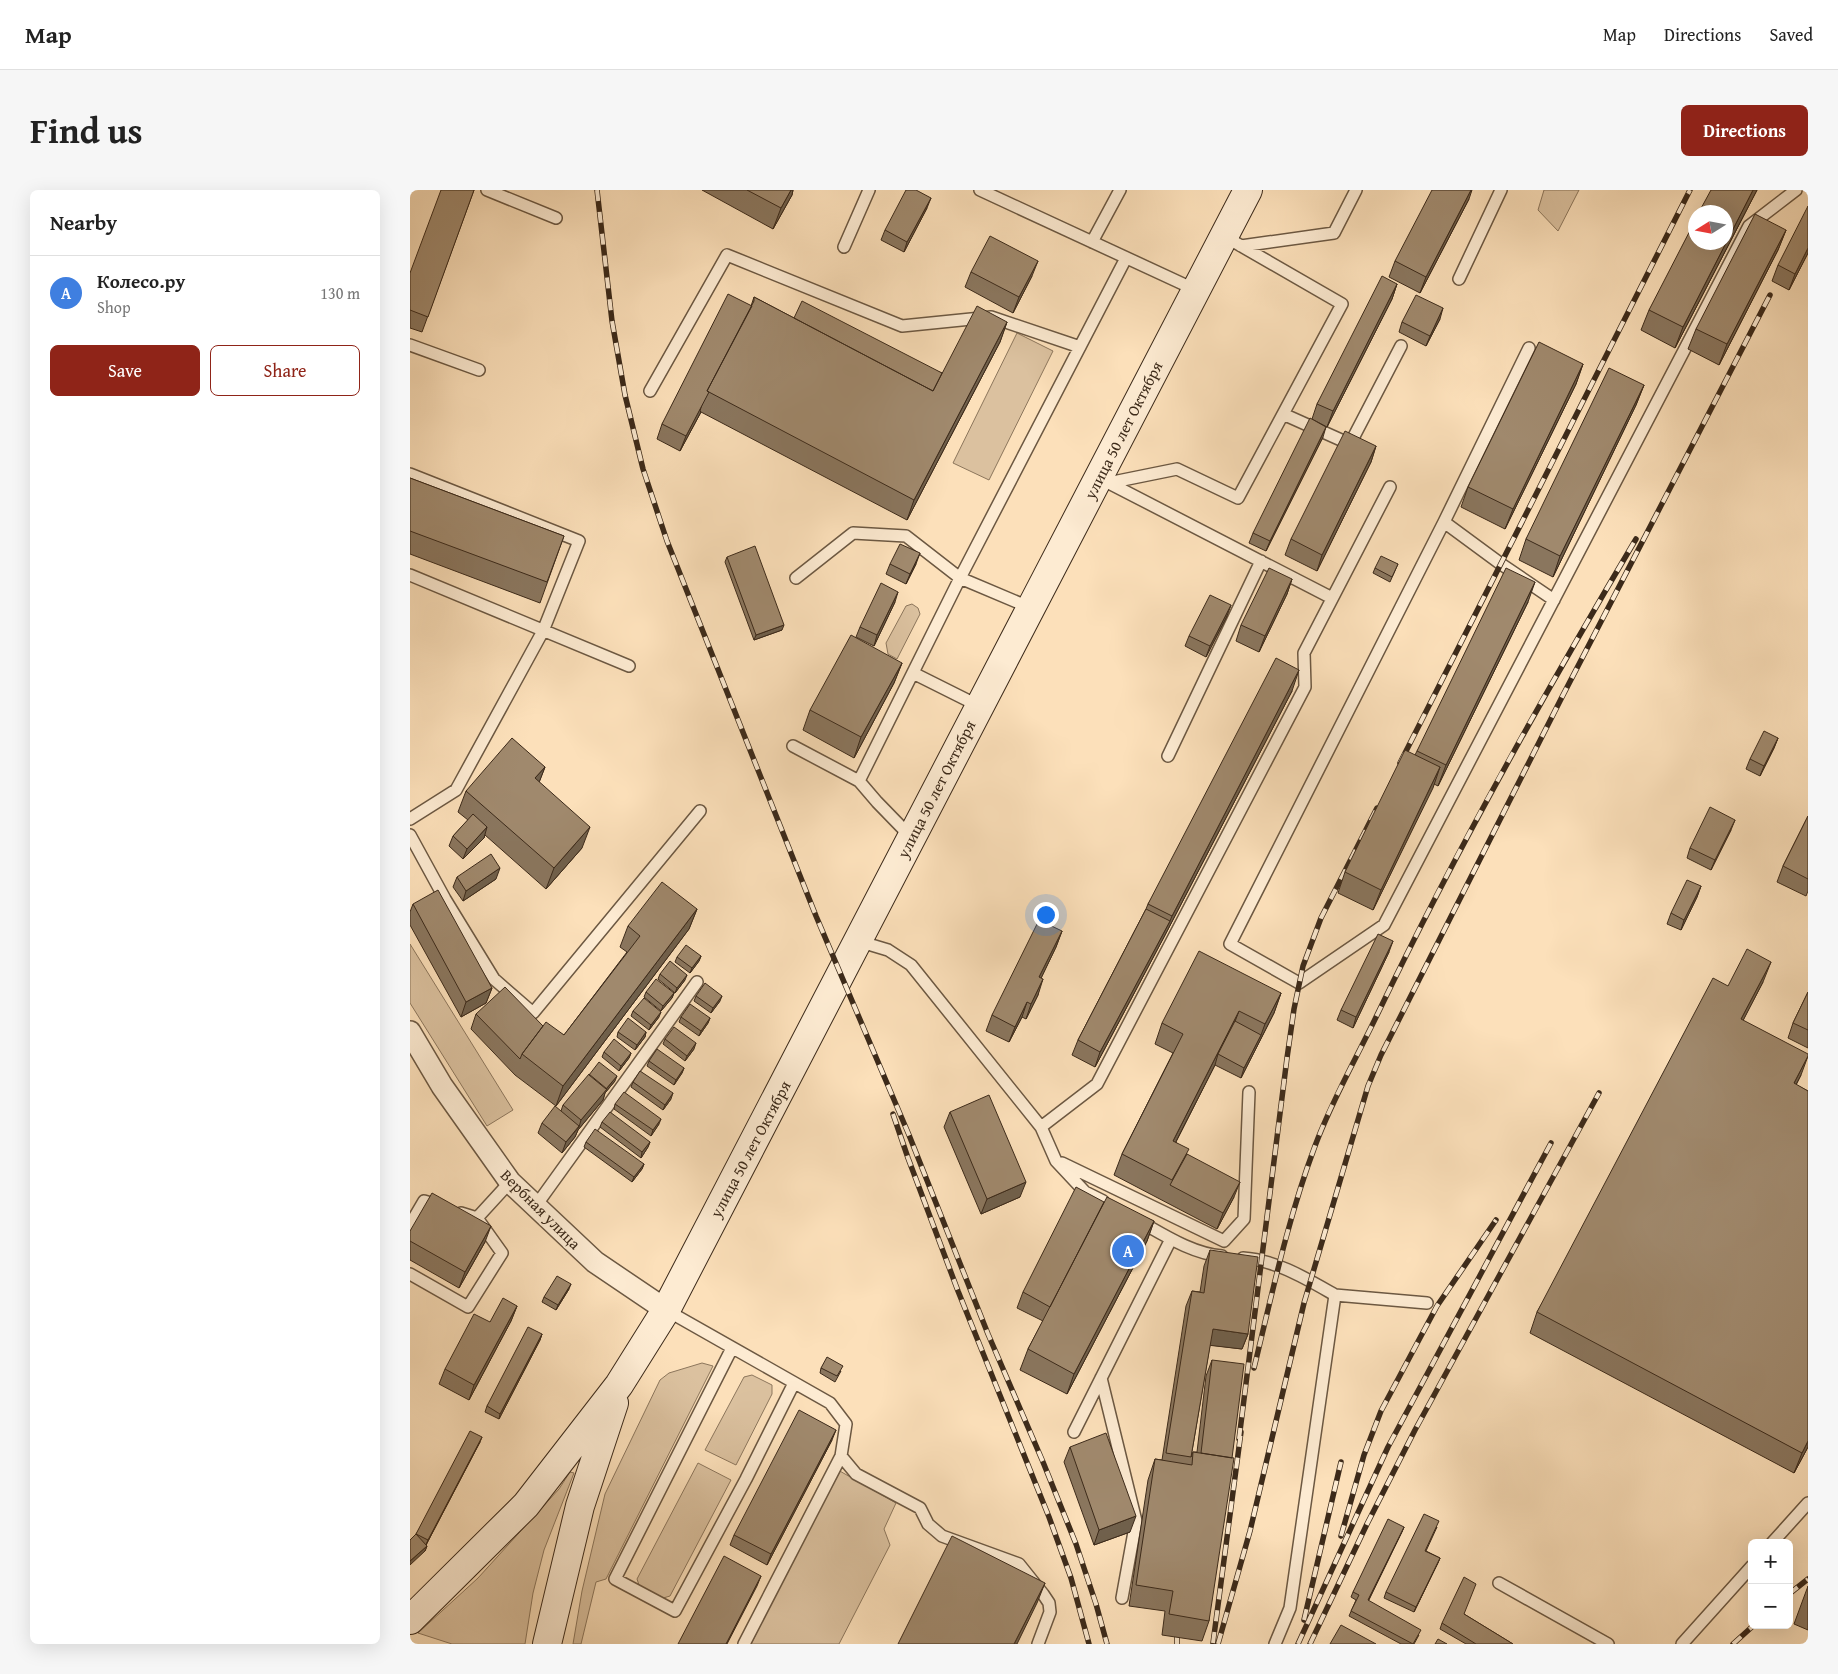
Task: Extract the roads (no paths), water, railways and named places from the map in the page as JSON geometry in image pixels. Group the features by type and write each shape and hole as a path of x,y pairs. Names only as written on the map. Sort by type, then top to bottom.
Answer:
{"main road":[{"name":"улица 50 лет Октября","path":"619,1385 666,1310 979,706 1031,608 1103,480 1196,290 1232,241 1248,190"},
{"path":"410,1620 526,1505 619,1385"},
{"path":"547,1644 580,1506 619,1385"}],"street":[{"name":"Вербная улица","path":"410,1032 442,1086 510,1182 595,1262 666,1310"}],"lane":[{"path":"487,190 556,218"},
{"path":"844,247 868,190"},
{"path":"980,190 1196,290"},
{"path":"1092,242 1120,190"},
{"path":"1232,241 1334,233 1356,190"},
{"path":"1458,279 1501,190"},
{"path":"1529,348 1444,522 1230,944 1299,983 1384,925 1749,226 1796,190"},
{"path":"1103,480 1177,469 1238,498 1342,304 1232,241"},
{"path":"650,391 727,255 902,326 991,318 1080,347"},
{"path":"859,781 960,578 1126,258"},
{"path":"410,345 479,370"},
{"path":"1283,414 1350,444 1401,346"},
{"path":"410,474 579,541 543,631 456,790 410,819"},
{"path":"1103,480 1332,598"},
{"path":"1041,1127 1097,1084 1305,687 1304,653 1390,487"},
{"path":"1444,522 1554,600"},
{"path":"796,578 853,533 906,536 960,578 1031,608"},
{"path":"1168,756 1261,561"},
{"path":"410,575 629,666"},
{"path":"913,673 979,706"},
{"path":"793,746 859,781 876,802 911,837"},
{"path":"410,835 445,899 494,979 533,1013 700,811"},
{"path":"858,941 888,950 911,965 1041,1127 1056,1160 1085,1192 1111,1206"},
{"path":"535,1206 697,982"},
{"path":"1056,1160 1224,1241 1244,1219 1249,1092"},
{"path":"477,1218 510,1182"},
{"path":"410,1225 424,1201 477,1218 502,1253 468,1306 410,1274"},
{"path":"1128,1215 1171,1239 1210,1255 1248,1258 1279,1266 1335,1294 1427,1303"},
{"path":"1074,1432 1171,1239"},
{"path":"1275,1644 1290,1608 1335,1294"},
{"path":"666,1310 830,1402 846,1424 841,1456 744,1644"},
{"path":"732,1348 615,1579 675,1611 746,1479 794,1383"},
{"path":"1101,1378 1136,1521 1122,1598"},
{"path":"841,1456 856,1474 920,1508 928,1524 942,1536 1019,1564 1049,1603 1050,1612 1038,1644"},
{"path":"1776,1539 1808,1503"},
{"path":"1682,1644 1748,1570"},
{"path":"1499,1583 1608,1644"}],"railway":[{"path":"597,190 612,321 625,395 643,469 667,541 816,916 909,1135 988,1334 1076,1544 1107,1644"},
{"path":"1400,763 1690,190"},
{"path":"1218,1644 1250,1531 1304,1303 1368,1086 1381,1055 1562,697 1770,295"},
{"path":"1254,1368 1281,1256 1305,1173 1329,1112 1438,892 1470,832 1535,714 1636,539"},
{"path":"1239,1439 1287,1058 1303,966 1321,918 1377,808"},
{"path":"1310,1644 1367,1524 1415,1430 1599,1093"},
{"path":"893,1114 958,1291 1049,1517 1071,1578 1089,1644"},
{"path":"1298,1644 1388,1447 1551,1143"},
{"path":"1341,1536 1364,1455 1381,1411 1437,1306 1496,1220"},
{"path":"1213,1643 1241,1432"},
{"path":"1304,1620 1341,1462"},
{"path":"1793,1591 1808,1579"},
{"path":"1733,1644 1750,1629"},
{"path":"1177,1637 1177,1644"}],"place":[{"name":"Колесо.ру","path":"1128,1251"}]}
